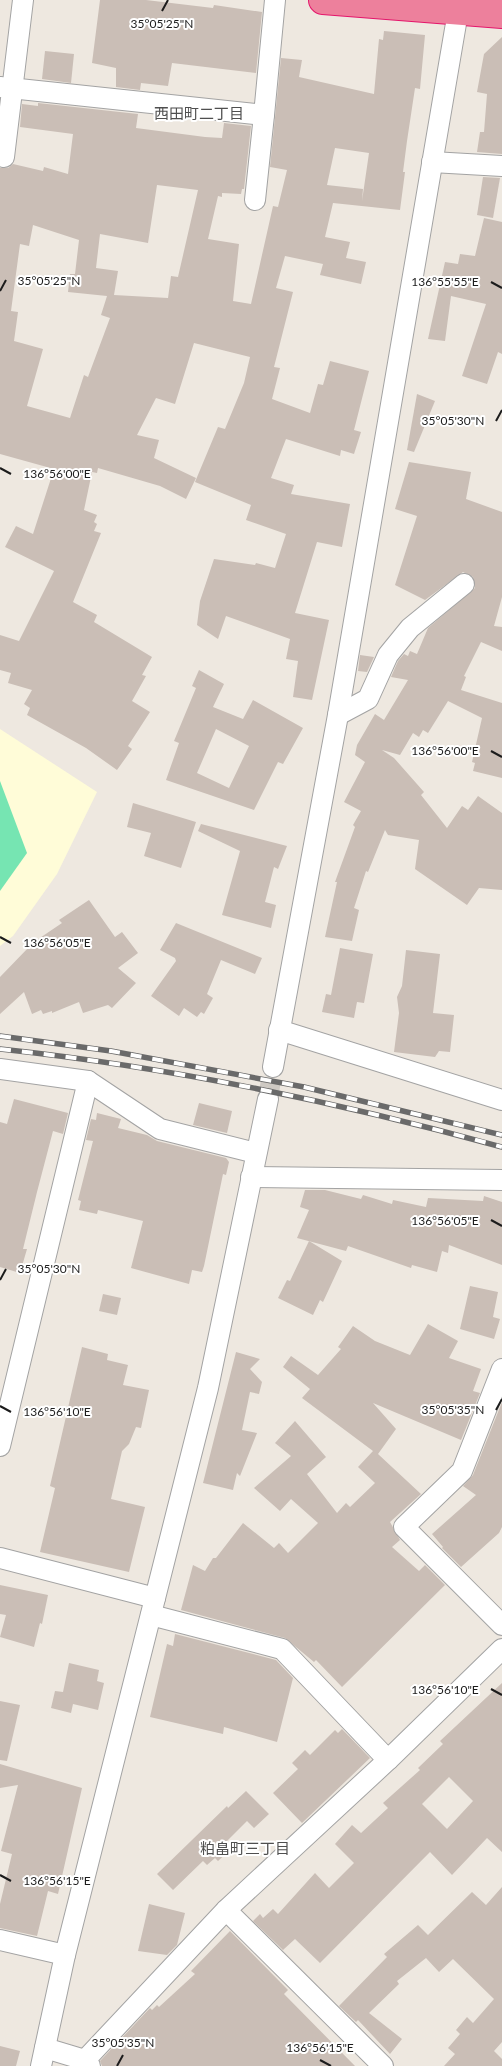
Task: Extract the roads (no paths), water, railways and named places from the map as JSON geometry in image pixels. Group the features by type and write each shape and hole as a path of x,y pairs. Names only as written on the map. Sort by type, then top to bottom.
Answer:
{"highway":[{"path":"322,0 459,5 502,14"}],"street":[{"path":"4,157 6,88 23,0"},
{"path":"255,200 275,0"},
{"path":"273,1067 338,715 459,5"},
{"path":"6,88 264,115"},
{"path":"432,162 502,166"},
{"path":"338,715 368,699 388,655 410,628 464,584"},
{"path":"279,1030 502,1100"},
{"path":"0,1069 88,1081 160,1129 256,1153"},
{"path":"0,1446 88,1081"},
{"path":"268,1099 208,1388 65,1955 43,2057 88,2063 226,1910 388,1760 502,1649"},
{"path":"251,1177 502,1180"},
{"path":"501,1377 462,1471 404,1527 502,1625"},
{"path":"0,1558 282,1649 388,1760"},
{"path":"226,1910 383,2066"},
{"path":"0,1940 65,1955"}],"tunnel":[{"path":"268,1099 273,1067"}],"railway":[{"path":"0,1036 111,1051 304,1087 502,1135"},
{"path":"0,1049 127,1066 253,1088 378,1115 502,1147"}],"district":[{"name":"西田町二丁目","path":"199,114"},
{"name":"粕畠町三丁目","path":"245,1849"}]}
